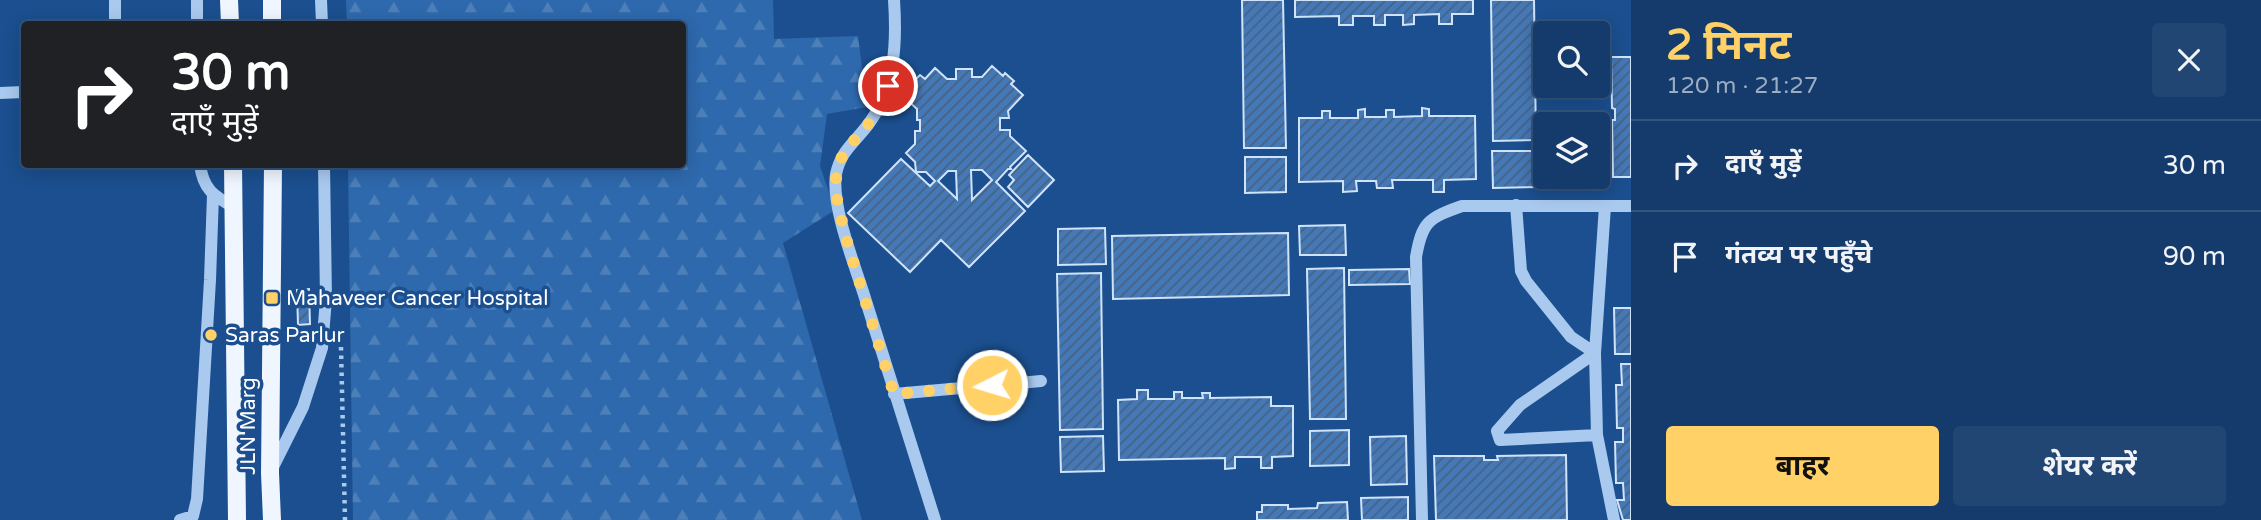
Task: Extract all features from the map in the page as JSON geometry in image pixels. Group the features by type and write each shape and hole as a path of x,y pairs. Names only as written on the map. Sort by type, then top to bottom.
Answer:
{"main road":[{"path":"229,0 230,21"},
{"path":"272,0 272,21"},
{"name":"JLN Marg","path":"233,168 237,520"},
{"name":"JLN Marg","path":"272,520 270,473 274,168"}],"street":[{"path":"115,0 115,21"},
{"path":"197,0 198,21"},
{"path":"321,0 322,21"},
{"path":"894,0 896,27 891,73 884,100 867,126 843,153 836,176 837,199 845,235 935,520"},
{"path":"0,93 21,92"},
{"path":"180,520 193,516 197,499 210,280 212,195 201,168"},
{"path":"270,473 303,407 322,348 326,299 324,168"},
{"path":"212,195 234,208"},
{"path":"1516,205 1521,271 1525,281 1572,337 1595,353"},
{"path":"1605,205 1595,353 1597,435 1614,520"},
{"path":"1422,520 1416,257 1420,237 1427,222 1462,206 1631,206"},
{"path":"1595,353 1520,405 1496,431 1500,440 1597,435"},
{"path":"894,394 1041,381"}],"green space":[{"path":"346,0 773,0 774,39 858,36 867,107 827,114 820,166 835,210 783,243 862,520 353,520 348,168 686,168 686,21 347,21"}],"building":[{"path":"1242,0 1283,0 1286,148 1244,148"},
{"path":"1295,0 1473,0 1473,14 1452,14 1452,24 1439,24 1439,14 1414,15 1414,24 1403,25 1403,15 1385,15 1385,25 1374,25 1374,16 1353,16 1353,25 1339,25 1339,16 1295,17"},
{"path":"1491,0 1534,0 1533,98 1535,98 1536,112 1533,112 1533,140 1493,141"},
{"path":"1611,57 1631,57 1631,177 1613,177 1612,120 1615,120 1615,109 1612,108"},
{"path":"992,66 1014,81 1011,84 1023,95 1008,111 1009,118 1000,118 1000,130 1010,130 1010,136 1026,151 996,182 1025,211 969,267 941,240 910,272 848,213 901,159 930,186 935,181 926,172 916,172 915,162 906,153 915,144 915,131 920,131 917,109 906,99 916,88 911,84 920,75 925,79 935,68 947,79 956,79 956,69 972,69 972,77 982,77","holes":["971,170 982,170 992,180 972,200","948,171 956,171 957,199 938,181"]},
{"path":"1422,108 1429,109 1429,116 1475,116 1476,179 1444,180 1444,192 1433,192 1433,180 1392,180 1393,188 1377,188 1376,181 1356,181 1357,191 1343,192 1343,181 1299,182 1299,118 1322,118 1322,111 1330,111 1330,118 1358,118 1358,110 1365,109 1365,117 1386,117 1386,110 1394,110 1394,117 1422,116"},
{"path":"1492,151 1533,151 1533,187 1493,188"},
{"path":"1028,155 1054,180 1028,207 1008,187 1014,180 1009,175"},
{"path":"1245,157 1286,157 1286,192 1245,193"},
{"path":"1345,225 1346,255 1300,255 1299,226"},
{"path":"1105,228 1106,264 1058,265 1058,229"},
{"path":"1288,233 1289,295 1113,299 1112,236"},
{"path":"1344,268 1346,419 1310,419 1307,269"},
{"path":"1409,269 1410,284 1349,285 1349,270"},
{"path":"1101,273 1103,429 1060,430 1057,274"},
{"path":"309,289 310,324 298,325 297,290"},
{"path":"1614,308 1631,308 1631,354 1615,354"},
{"path":"1621,364 1631,364 1631,520 1623,520 1617,500 1624,500 1623,483 1616,483 1615,442 1623,442 1623,428 1617,428 1616,385 1622,385"},
{"path":"1137,390 1148,390 1148,399 1174,399 1174,392 1182,392 1182,398 1203,398 1202,393 1210,393 1210,398 1271,397 1271,406 1293,406 1293,456 1272,457 1272,468 1261,468 1261,457 1235,457 1235,468 1225,469 1225,458 1119,460 1118,400 1137,399"},
{"path":"1349,430 1349,465 1310,466 1310,431"},
{"path":"1103,436 1104,471 1061,472 1060,437"},
{"path":"1406,436 1407,484 1371,485 1370,437"},
{"path":"1566,455 1567,520 1436,520 1434,456 1484,456 1484,460 1498,460 1497,456"},
{"path":"1408,497 1408,520 1362,520 1361,498"},
{"path":"1347,502 1348,520 1257,520 1257,512 1262,512 1262,505 1288,505 1288,509 1317,508 1318,503"}],"place":[{"name":"Mahaveer Cancer Hospital","path":"272,298"},
{"name":"Saras Parlur","path":"211,335"}],"route":[{"path":"888,86 884,100 867,126 843,153 836,176 837,199 845,235 894,394 992,385"}]}
